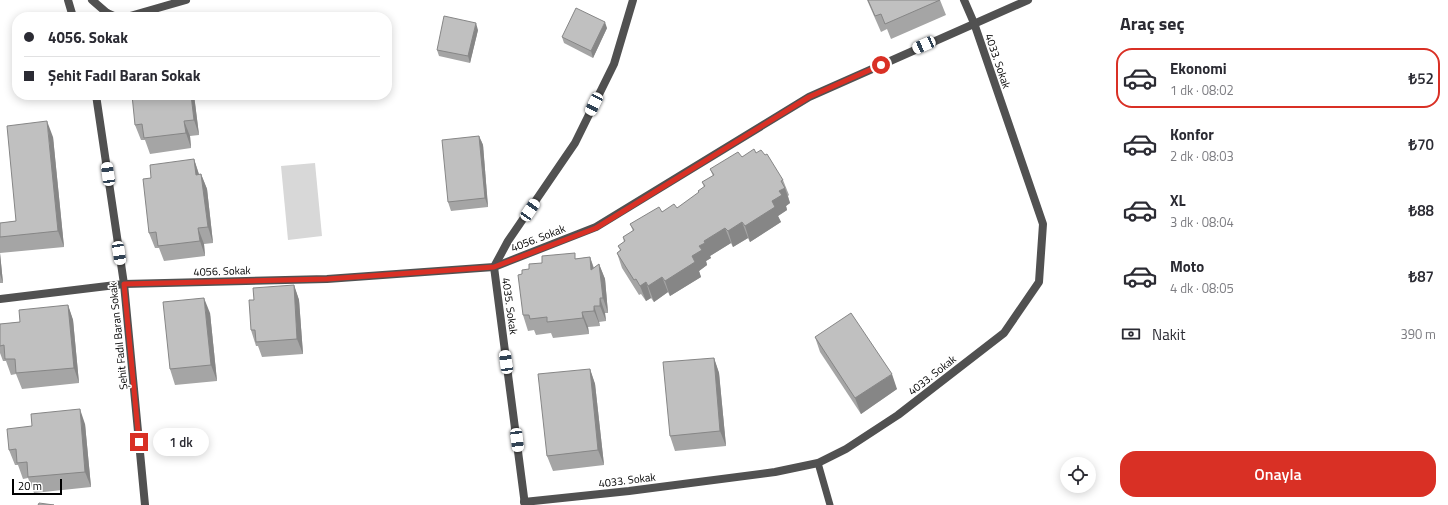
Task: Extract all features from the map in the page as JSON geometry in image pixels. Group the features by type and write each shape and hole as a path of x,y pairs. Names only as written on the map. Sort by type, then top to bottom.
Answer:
{"street":[{"path":"68,0 72,12"},
{"path":"92,0 106,12"},
{"path":"144,12 186,0"},
{"name":"4035. Sokak","path":"524,503 494,267 508,241 575,143 614,64 633,0"},
{"name":"4033. Sokak","path":"524,503 774,472 818,463 846,449 898,415 1004,333 1039,282 1043,224 974,24 964,0"},
{"name":"4056. Sokak","path":"0,299 124,284 327,279 494,267 596,228 809,97 1028,0"},
{"name":"Şehit Fadıl Baran Sokak","path":"97,100 124,284 145,505"}],"lane":[{"path":"818,463 830,505"}],"shaded area":[{"path":"315,163 322,236 288,240 281,166"}],"building":[{"path":"868,0 940,0 885,24 881,14 875,16"},
{"path":"576,8 605,22 591,51 562,37"},
{"path":"444,16 476,23 468,56 437,50"},
{"path":"132,100 192,100 194,120 184,121 186,133 144,138 142,124 135,125"},
{"path":"47,121 58,231 0,237 0,223 16,221 7,126"},
{"path":"479,136 485,198 448,202 442,140"},
{"path":"754,149 756,153 761,150 765,155 767,154 783,180 781,181 785,188 779,191 782,195 772,201 775,207 745,226 742,222 728,231 725,228 704,241 705,243 699,246 702,250 692,256 695,262 665,281 662,277 648,286 646,282 640,286 636,279 634,280 617,253 621,250 618,246 625,241 623,237 634,230 630,224 659,207 662,212 674,204 677,208 705,186 702,182 714,175 710,169 738,152 742,157"},
{"path":"194,159 196,175 201,174 208,227 198,228 200,241 158,246 156,232 149,233 143,179 151,178 150,165"},
{"path":"575,253 575,259 590,257 591,270 599,264 603,298 600,298 600,306 594,306 594,311 582,312 583,318 547,322 547,317 530,319 529,315 523,315 518,275 522,274 522,270 529,269 529,264 542,263 542,256"},
{"path":"294,285 297,339 256,342 255,330 251,330 249,300 254,300 253,288"},
{"path":"204,298 211,365 170,369 163,302"},
{"path":"68,305 74,368 16,373 15,359 5,359 4,345 0,346 0,324 20,322 19,310"},
{"path":"851,313 892,374 855,398 815,337"},
{"path":"714,358 720,431 670,436 663,362"},
{"path":"590,369 598,450 547,456 538,374"},
{"path":"80,409 85,472 28,477 27,462 17,463 16,449 9,450 7,429 32,426 31,414"},
{"path":"39,503 54,505 38,505"}],"route":[{"path":"139,442 124,284 327,279 494,267 596,228 809,97 881,65"}]}
